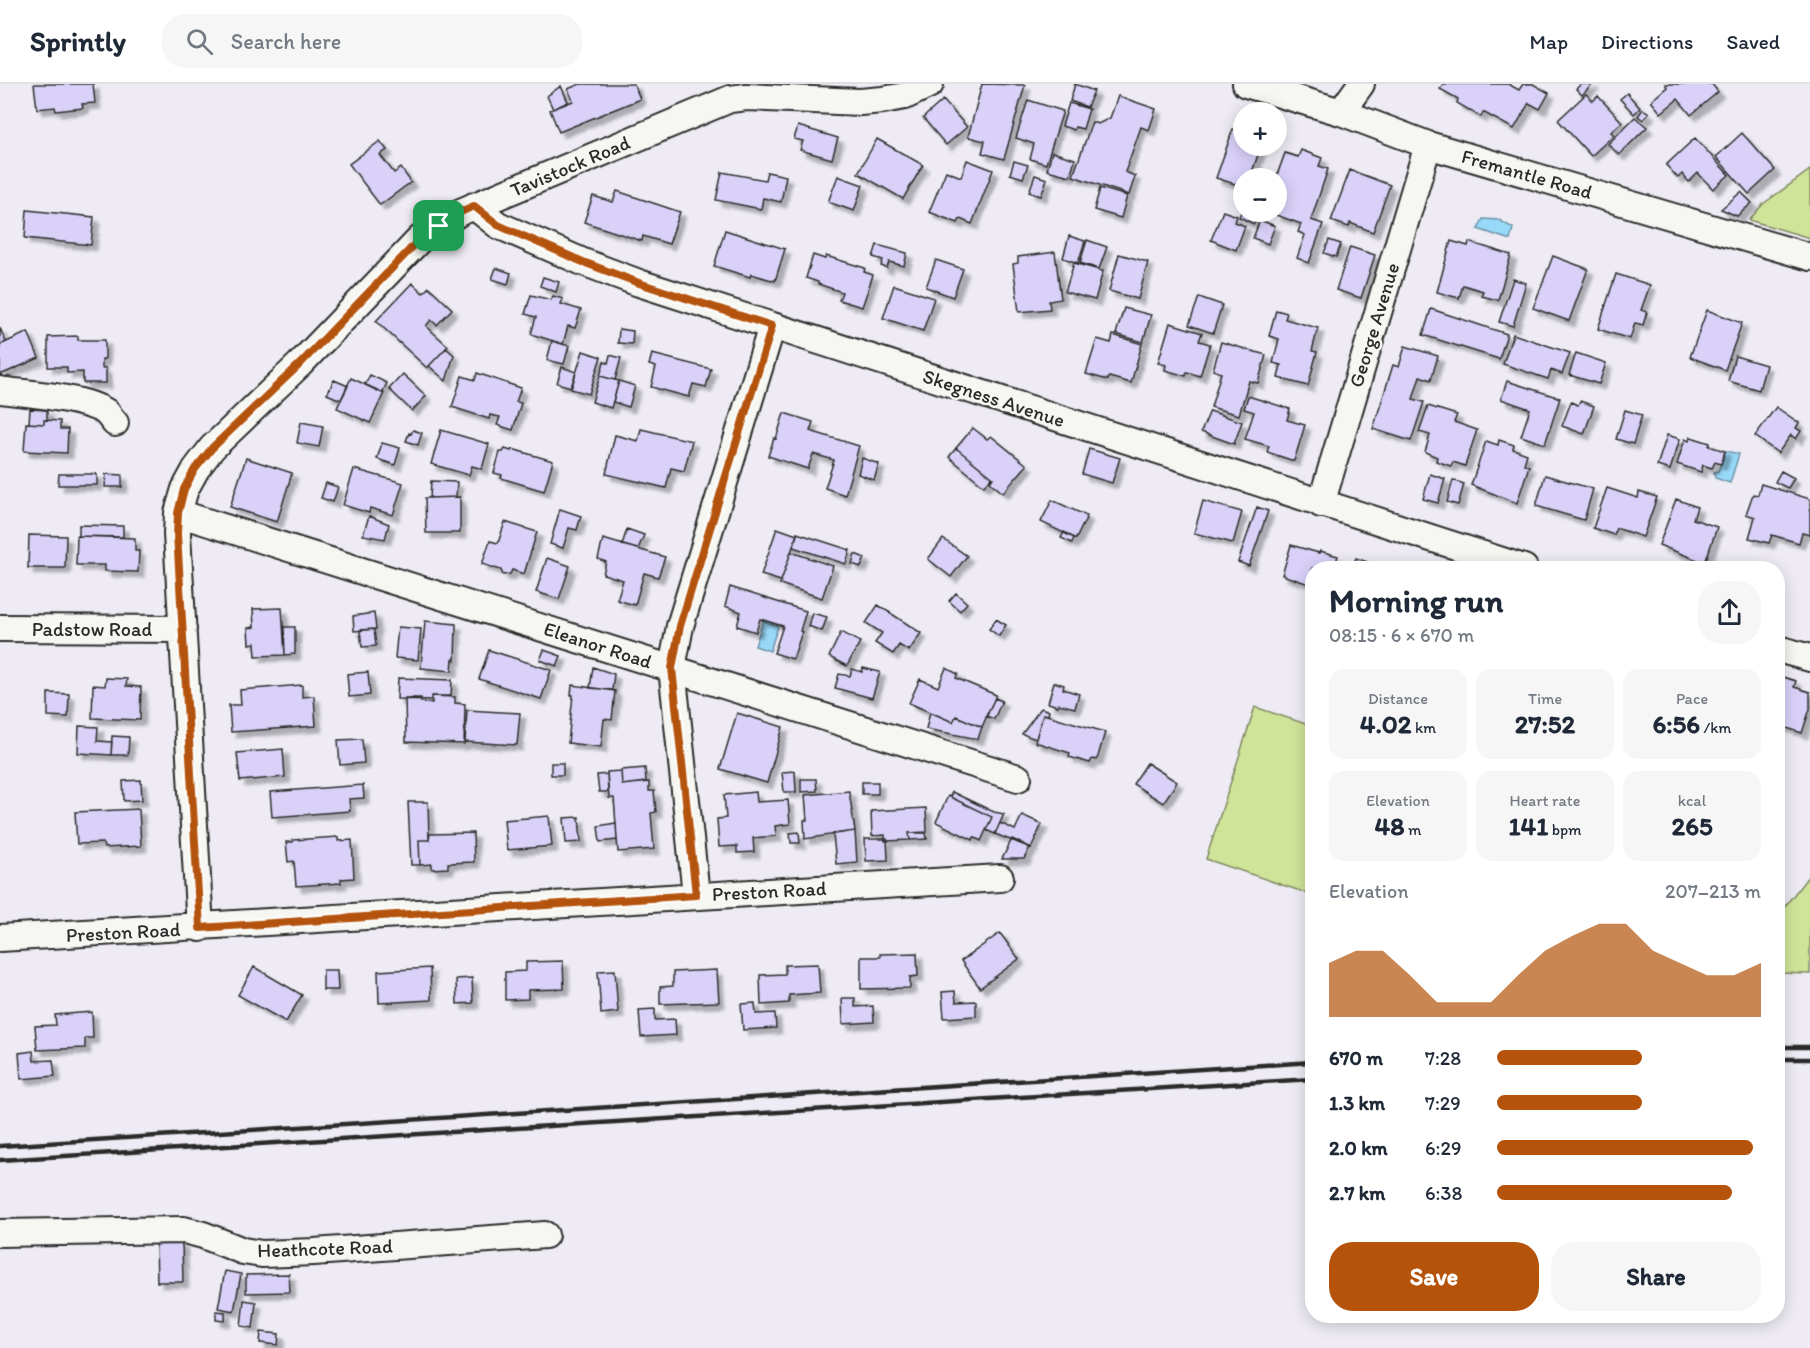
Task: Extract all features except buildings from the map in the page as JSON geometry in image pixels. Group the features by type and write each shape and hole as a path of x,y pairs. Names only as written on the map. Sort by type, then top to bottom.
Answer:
{"street":[{"name":"Tavistock Road","path":"200,928 177,534 178,513 184,489 195,469 212,448 300,364 420,239 458,213 730,99 746,97 860,102 904,96 930,84"},
{"name":"Fremantle Road","path":"1246,84 1341,112 1428,146 1810,257"},
{"path":"1341,112 1361,84"},
{"name":"George Avenue","path":"1321,504 1428,146"},
{"name":"Skegness Avenue","path":"474,206 498,225 583,262 639,283 1502,561"},
{"path":"696,895 672,668 680,626 772,326"},
{"path":"0,390 83,404 107,413 115,423"},
{"name":"Eleanor Road","path":"178,513 1018,778"},
{"name":"Padstow Road","path":"0,628 183,629"},
{"path":"1785,651 1810,658"},
{"name":"Preston Road","path":"0,938 200,928 696,895 1000,878"},
{"name":"Heathcote Road","path":"0,1233 184,1230 243,1251 262,1254 545,1235"}],"green space":[{"path":"1810,170 1810,238 1749,220 1763,204"},
{"path":"1255,707 1305,724 1305,893 1206,859"},
{"path":"1810,874 1810,974 1785,973 1785,906"}],"water":[{"path":"1483,219 1499,220 1513,228 1510,240 1478,229"},
{"path":"1726,451 1739,454 1730,483 1715,478 1714,472 1718,471"},
{"path":"763,621 778,626 770,651 755,646"}],"railway":[{"path":"1785,1047 1810,1047"},
{"path":"1785,1059 1810,1059"},
{"path":"0,1146 1305,1062"},
{"path":"0,1160 1305,1079"}],"route":[{"path":"474,206 498,225 583,262 639,283 772,326 680,626 672,668 696,895 200,928 177,534 178,513 184,489 195,469 212,448 300,364 420,239 439,226 458,213 474,206"}]}
